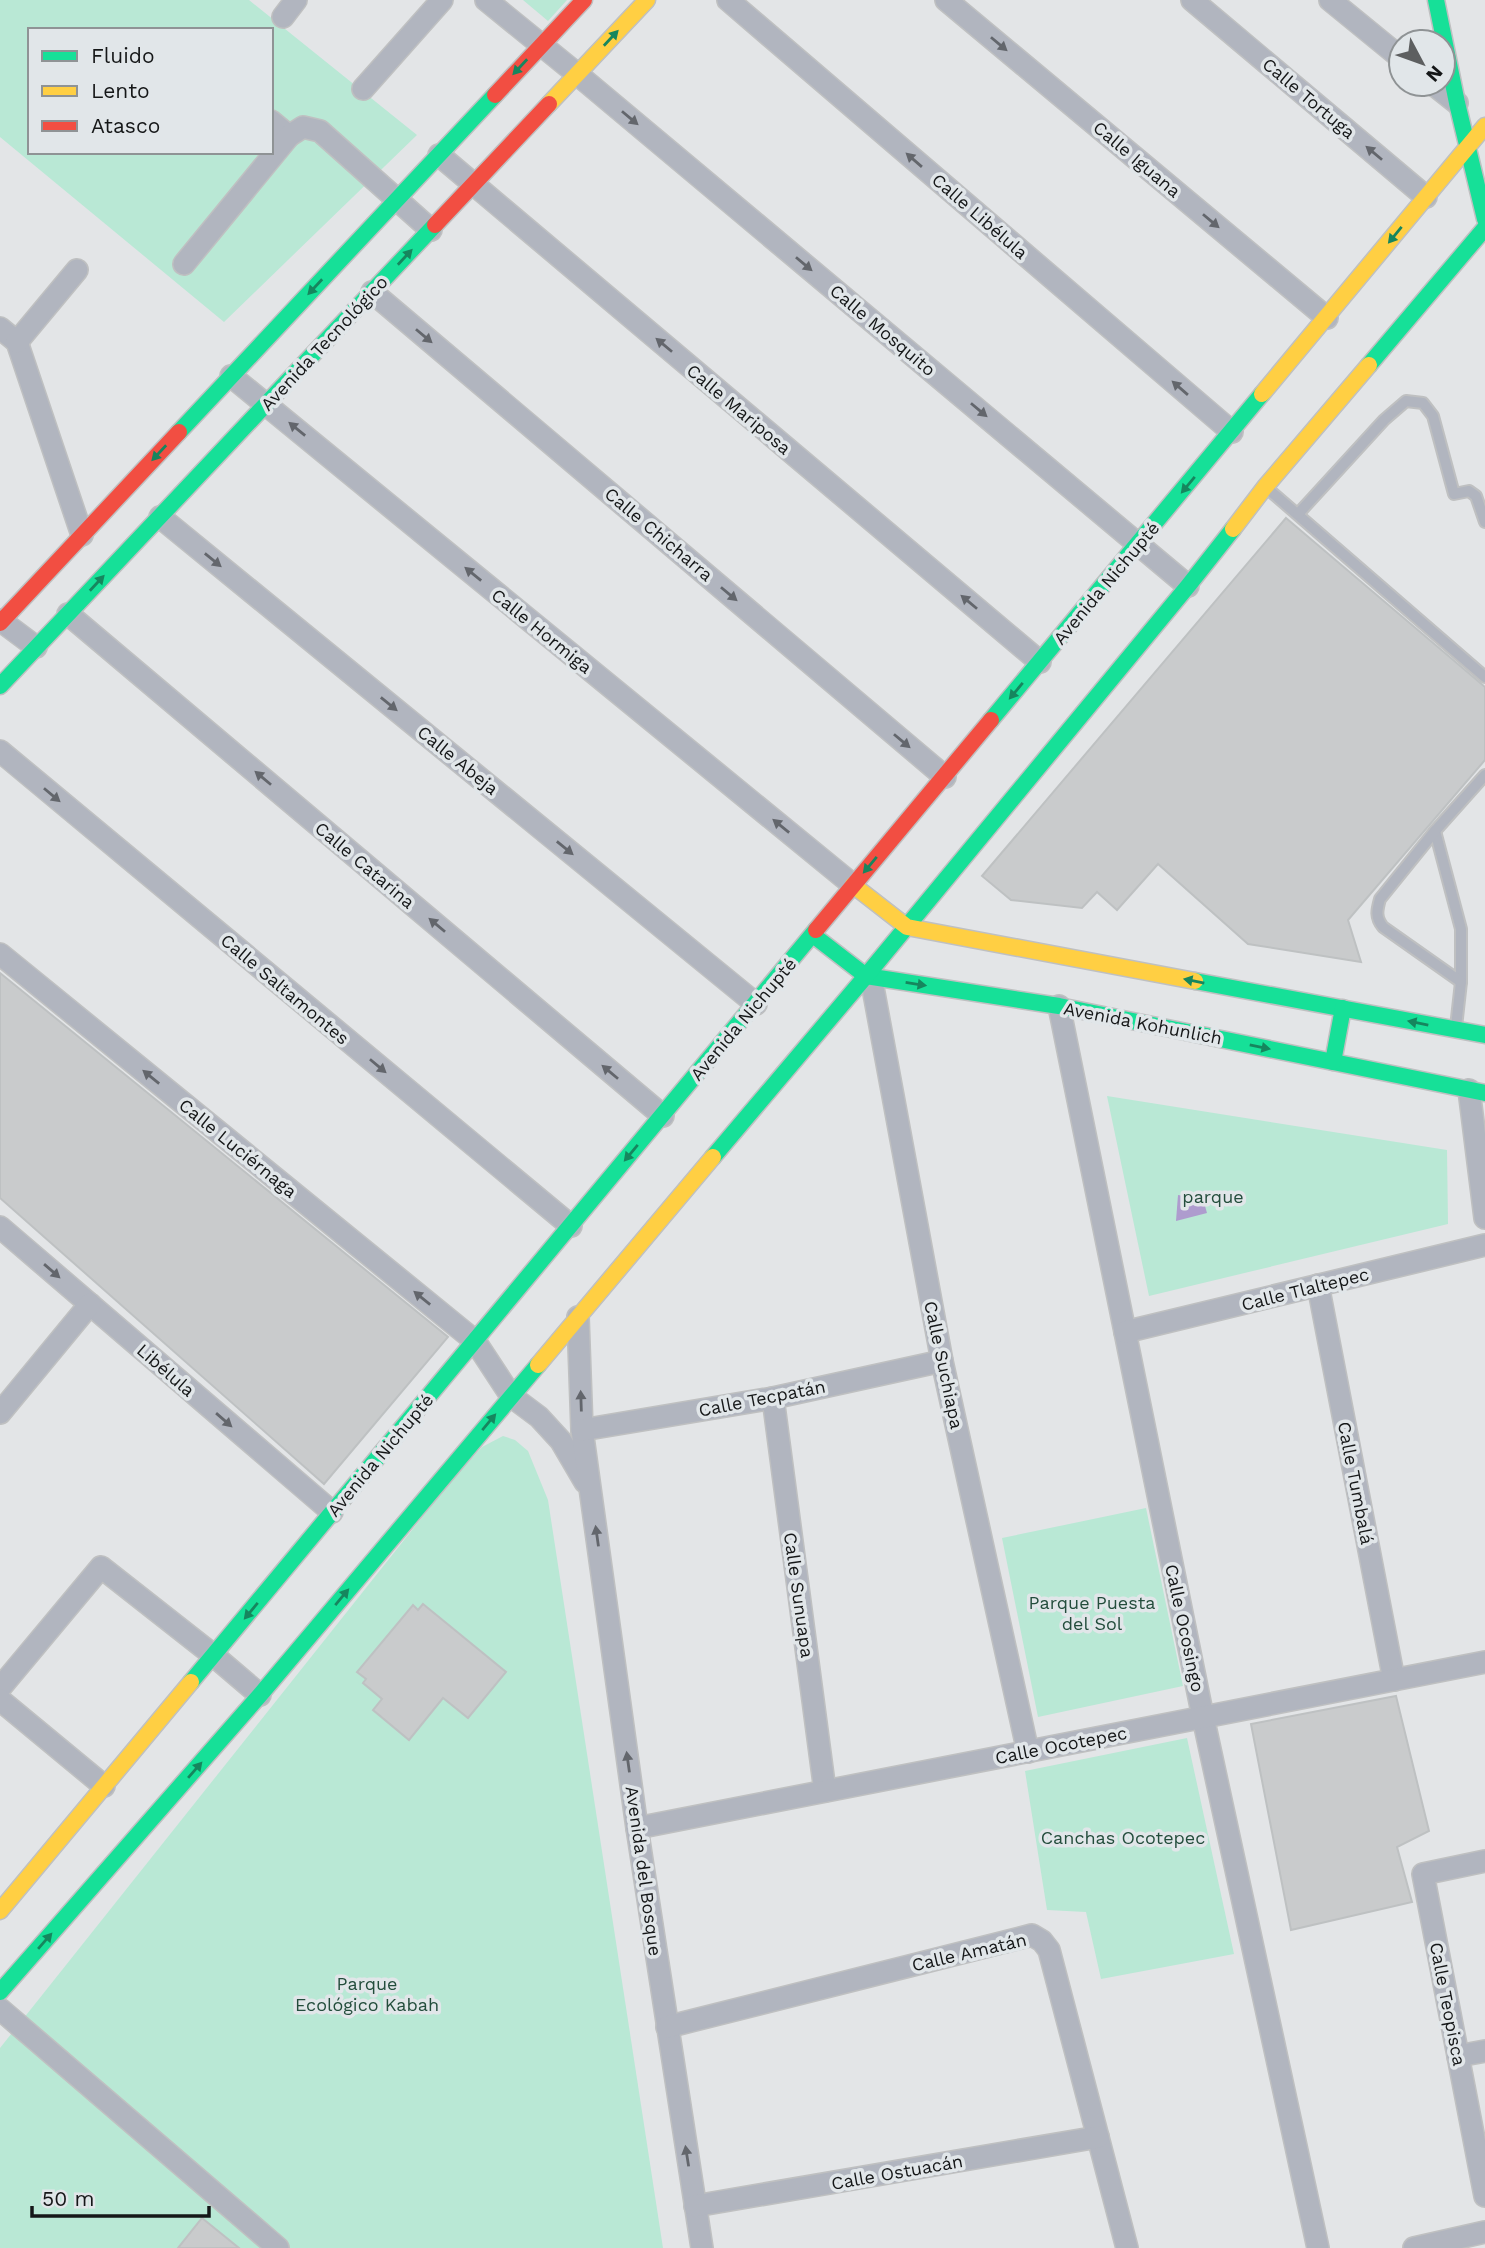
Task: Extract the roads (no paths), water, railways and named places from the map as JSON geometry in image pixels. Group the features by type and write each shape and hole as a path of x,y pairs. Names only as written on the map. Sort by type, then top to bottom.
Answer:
{"main road":[{"path":"0,622 584,0"},
{"name":"Avenida Tecnológico","path":"0,686 647,0"},
{"path":"1436,0 1485,219"},
{"name":"Avenida Nichupté","path":"0,1911 1485,126"},
{"path":"0,1992 260,1695 869,977 907,927 1188,586 1265,487 1485,228"},
{"path":"853,885 907,927 1485,1035"},
{"name":"Avenida Kohunlich","path":"813,935 869,977 1059,1006 1477,1091"},
{"path":"1333,1062 1343,1009"}],"street":[{"path":"283,17 296,0"},
{"path":"363,89 442,0"},
{"name":"Calle Mosquito","path":"486,0 578,74 1188,586"},
{"name":"Calle Libélula","path":"728,0 1232,432"},
{"name":"Calle Iguana","path":"946,0 1327,318"},
{"name":"Calle Tortuga","path":"1192,0 1426,197"},
{"path":"1330,0 1387,47"},
{"path":"1451,98 1457,103"},
{"path":"273,123 289,136"},
{"path":"184,264 289,136 303,127 320,131 431,230"},
{"name":"Calle Mariposa","path":"439,155 1040,662"},
{"path":"17,342 77,270"},
{"name":"Calle Chicharra","path":"372,292 945,777"},
{"path":"0,328 17,342 82,536"},
{"name":"Calle Hormiga","path":"231,376 853,885"},
{"name":"Calle Abeja","path":"160,517 756,1004"},
{"name":"Calle Catarina","path":"68,614 663,1116"},
{"path":"0,622 36,648"},
{"name":"Calle Saltamontes","path":"0,751 571,1226"},
{"name":"Calle Luciérnaga","path":"0,954 475,1341"},
{"name":"Calle Suchiapa","path":"869,977 942,1362 1028,1752"},
{"name":"Calle Ocosingo","path":"1059,1006 1203,1717 1318,2248"},
{"path":"1477,1091 1485,1218"},
{"name":"Libélula","path":"0,1227 332,1512"},
{"name":"Calle Tlaltepec","path":"1125,1332 1485,1245"},
{"name":"Calle Tumbalá","path":"1318,1286 1394,1680"},
{"path":"0,1413 90,1304"},
{"name":"Avenida del Bosque","path":"578,1317 582,1430 637,1828 702,2248"},
{"name":"Avenida del Bosque","path":"475,1341 511,1396 539,1417 561,1441 591,1493"},
{"name":"Calle Tecpatán","path":"582,1430 773,1398 942,1362"},
{"name":"Calle Sunuapa","path":"773,1398 825,1791"},
{"path":"0,1688 101,1567 260,1695"},
{"name":"Calle Ocotepec","path":"637,1828 1485,1662"},
{"path":"0,1700 104,1786"},
{"name":"Calle Teopisca","path":"1485,1861 1423,1874 1485,2196"},
{"name":"Calle Amatán","path":"667,2027 1032,1936 1042,1941 1049,1950 1127,2248"},
{"path":"0,2010 278,2248"},
{"path":"1458,2056 1485,2051"},
{"name":"Calle Ostuacán","path":"695,2206 1098,2137"},
{"path":"1414,2248 1485,2232"}],"lane":[{"path":"1298,514 1384,420 1406,401 1423,403 1433,416 1454,494 1469,491 1476,496 1485,522"},
{"path":"1265,487 1485,677"},
{"path":"1461,982 1383,927 1377,919 1377,910 1380,899 1485,775"},
{"path":"1435,831 1461,929 1461,982 1455,1030"}],"park label":[{"name":"parque","path":"1213,1196"},
{"name":"Parque Puesta del Sol","path":"1092,1612"},
{"name":"Canchas Ocotepec","path":"1123,1837"},
{"name":"Parque Ecológico Kabah","path":"367,1993"}]}
